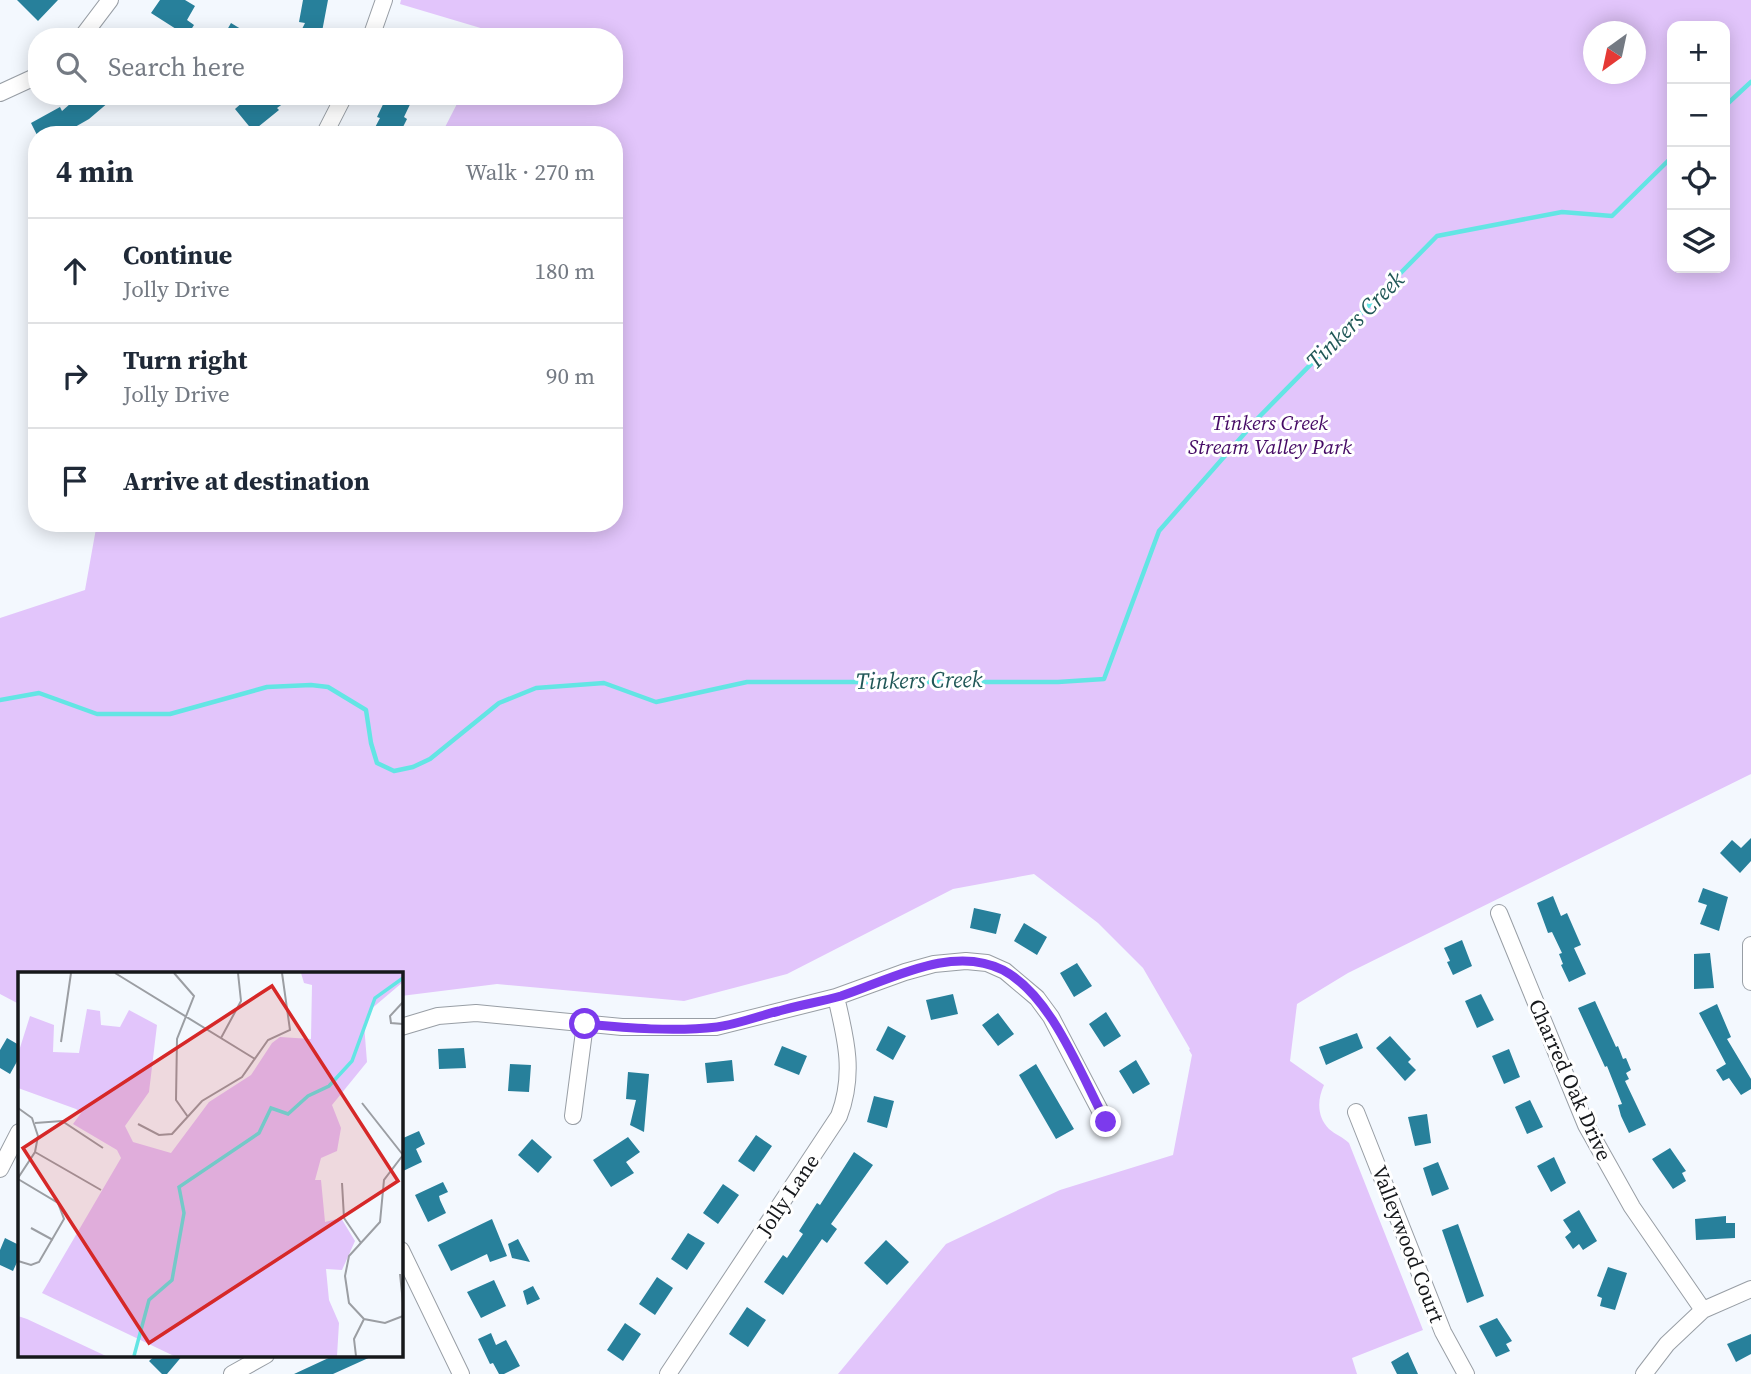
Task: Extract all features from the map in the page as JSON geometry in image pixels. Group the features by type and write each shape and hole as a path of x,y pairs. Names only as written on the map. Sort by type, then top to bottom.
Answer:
{"street":[{"path":"89,28 110,0"},
{"path":"374,28 384,0"},
{"path":"0,93 28,80"},
{"path":"329,126 339,105"},
{"name":"Charred Oak Drive","path":"1499,912 1592,1138 1632,1207 1703,1310"},
{"path":"1751,945 1751,982"},
{"path":"402,1027 452,1014 476,1013 622,1027 716,1027 836,997 934,964 966,961 987,963 1005,971 1030,991 1051,1017 1106,1122"},
{"name":"Jolly Lane","path":"668,1374 839,1116 846,1098 848,1045 836,997"},
{"path":"573,1116 585,1024"},
{"name":"Valleywood Court","path":"1356,1112 1443,1332 1466,1374"},
{"path":"0,1168 18,1134"},
{"path":"402,1255 408,1285 461,1374"},
{"path":"1644,1374 1667,1344 1703,1310 1751,1289"},
{"path":"232,1374 264,1356"}],"green space":[{"name":"Tinkers Creek Stream Valley Park","path":"401,0 1751,0 1751,774 1348,973 1297,1004 1290,1061 1324,1085 1319,1102 1322,1119 1329,1129 1349,1143 1423,1330 1352,1358 1357,1374 838,1374 946,1244 1060,1190 1173,1155 1192,1055 1190,1049 1143,968 1098,923 1034,874 953,889 787,974 684,1001 497,984 402,996 402,972 18,972 18,1003 0,994 0,618 85,590 95,532 623,532 623,126 446,126 456,105 623,105 623,28 481,28 400,4"}],"building":[{"path":"17,0 58,0 38,21"},
{"path":"160,0 185,0 195,6 187,20 194,25 192,28 174,28 151,13"},
{"path":"303,0 328,0 323,28 302,28 305,23 299,22"},
{"path":"69,105 105,105 77,126 32,126 31,123 60,107 62,111"},
{"path":"240,105 281,105 259,126 249,126 235,109"},
{"path":"383,105 410,105 404,126 376,126 380,118 377,117"},
{"path":"1751,838 1751,861 1740,873 1720,853 1732,840 1741,848"},
{"path":"1703,888 1728,897 1719,931 1700,924 1707,905 1698,902"},
{"path":"1553,896 1561,916 1567,913 1581,945 1574,948 1586,974 1569,982 1561,965 1563,964 1559,954 1562,953 1552,932 1548,933 1537,903"},
{"path":"974,908 1001,914 996,934 970,928"},
{"path":"1024,923 1047,937 1037,955 1014,941"},
{"path":"1462,940 1472,966 1453,975 1444,948"},
{"path":"1710,953 1714,988 1694,989 1694,954"},
{"path":"1077,963 1092,986 1074,997 1060,973"},
{"path":"953,994 958,1014 931,1020 926,1000"},
{"path":"1481,994 1494,1020 1477,1028 1465,1001"},
{"path":"1595,1001 1616,1047 1618,1046 1623,1059 1626,1058 1631,1070 1626,1073 1629,1079 1625,1081 1646,1125 1629,1133 1618,1105 1622,1104 1607,1066 1605,1067 1578,1008"},
{"path":"1717,1004 1731,1037 1727,1039 1751,1079 1751,1089 1741,1095 1729,1078 1723,1081 1716,1070 1726,1064 1699,1013"},
{"path":"1106,1012 1121,1036 1104,1047 1089,1024"},
{"path":"998,1013 1014,1034 998,1046 982,1025"},
{"path":"888,1026 906,1036 893,1060 876,1050"},
{"path":"1357,1033 1363,1048 1326,1065 1319,1047"},
{"path":"1390,1036 1411,1059 1408,1062 1416,1070 1405,1081 1376,1048"},
{"path":"7,1038 18,1044 18,1060 10,1074 0,1068 0,1050"},
{"path":"782,1046 807,1056 799,1075 774,1065"},
{"path":"464,1048 466,1068 439,1069 438,1049"},
{"path":"1509,1049 1520,1077 1504,1084 1492,1056"},
{"path":"732,1060 734,1081 707,1083 705,1063"},
{"path":"1136,1060 1150,1084 1133,1094 1119,1071"},
{"path":"510,1064 531,1065 529,1092 508,1091"},
{"path":"1036,1064 1074,1129 1056,1139 1019,1075"},
{"path":"628,1072 649,1074 644,1132 630,1125 636,1100 626,1099"},
{"path":"874,1096 894,1101 887,1128 867,1122"},
{"path":"1530,1100 1543,1127 1527,1134 1515,1107"},
{"path":"1427,1114 1431,1143 1415,1146 1408,1117"},
{"path":"419,1131 425,1144 416,1149 422,1162 402,1172 402,1139"},
{"path":"756,1135 772,1146 754,1172 738,1161"},
{"path":"628,1137 640,1152 626,1162 634,1173 611,1187 593,1160"},
{"path":"532,1139 552,1157 538,1173 518,1155"},
{"path":"1670,1148 1686,1171 1682,1173 1686,1181 1673,1189 1652,1159"},
{"path":"854,1152 873,1165 831,1224 837,1229 827,1243 822,1239 783,1295 764,1282 783,1255 787,1258 803,1234 799,1231 817,1203 820,1205"},
{"path":"1554,1157 1566,1183 1551,1192 1537,1166"},
{"path":"1438,1162 1449,1189 1432,1196 1423,1168"},
{"path":"443,1182 448,1192 439,1196 446,1213 428,1222 415,1195"},
{"path":"723,1184 739,1195 718,1224 703,1213"},
{"path":"1579,1210 1597,1241 1583,1250 1579,1244 1573,1249 1565,1237 1571,1232 1563,1220"},
{"path":"1726,1216 1726,1223 1735,1223 1735,1238 1696,1240 1695,1219"},
{"path":"492,1219 507,1256 490,1262 487,1254 451,1271 438,1245"},
{"path":"1458,1224 1484,1296 1467,1303 1442,1230"},
{"path":"688,1233 705,1243 687,1270 671,1259"},
{"path":"5,1238 18,1244 18,1260 13,1271 0,1265 0,1250"},
{"path":"518,1239 530,1262 512,1258 508,1244"},
{"path":"886,1240 909,1262 887,1285 864,1263"},
{"path":"1608,1267 1627,1273 1615,1310 1600,1306 1602,1298 1597,1296"},
{"path":"657,1277 673,1288 655,1315 639,1304"},
{"path":"494,1280 506,1306 481,1318 467,1292"},
{"path":"533,1286 540,1299 527,1305 523,1291"},
{"path":"747,1307 766,1320 748,1347 729,1334"},
{"path":"1497,1318 1512,1341 1506,1344 1510,1351 1496,1357 1479,1326"},
{"path":"625,1323 641,1334 623,1361 607,1350"},
{"path":"491,1333 496,1345 506,1340 520,1366 499,1374 493,1363 490,1364 478,1339"},
{"path":"1751,1334 1751,1354 1736,1362 1727,1344"},
{"path":"1408,1352 1418,1374 1397,1374 1391,1362"},
{"path":"155,1356 182,1356 167,1374 162,1374 149,1361"},
{"path":"333,1356 373,1356 333,1374 294,1374"}],"waterway":[{"name":"Tinkers Creek","path":"1730,101 1751,82"},
{"name":"Tinkers Creek","path":"0,700 39,693 97,714 170,714 267,687 328,687 366,710 377,763 394,771 413,767 430,759 499,703 536,688 604,683 656,702 747,682 1058,682 1104,679 1159,531 1259,417 1437,236 1562,212 1612,216 1667,162"}],"route":[{"path":"585,1024 622,1027 716,1027 836,997 934,964 966,961 987,963 1005,971 1037,998 1051,1017 1106,1122"}]}
